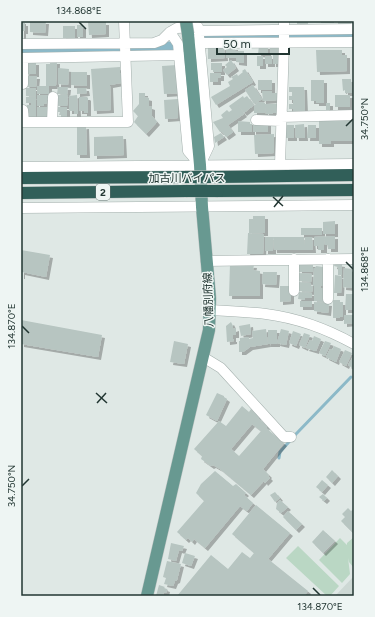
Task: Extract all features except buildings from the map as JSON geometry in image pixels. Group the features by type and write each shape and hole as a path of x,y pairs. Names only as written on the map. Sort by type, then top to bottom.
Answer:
{"highway":[{"name":"加古川バイパス","path":"21,178 354,175"},
{"name":"加古川バイパス","path":"21,193 354,190"}],"main road":[{"name":"八幡別府線","path":"147,596 209,330 210,310 202,207 195,28 177,25"}],"street":[{"path":"24,110 23,122 128,122 124,21"},
{"path":"23,84 22,58 125,50 162,40 177,25"},
{"path":"177,25 188,152 200,165"},
{"path":"200,165 210,146 200,43 195,28 284,33 354,42"},
{"path":"200,43 284,33 354,29"},
{"path":"280,164 284,33"},
{"path":"21,44 180,55"},
{"path":"52,97 52,122"},
{"path":"256,120 354,115"},
{"path":"21,167 354,164"},
{"path":"21,208 354,205"},
{"path":"294,259 294,291"},
{"path":"328,259 328,299"},
{"path":"206,261 354,259"},
{"path":"210,310 267,314 303,322 339,336 354,344"},
{"path":"203,357 221,368 284,437 291,437"}],"shaded area":[{"path":"354,576 354,596 335,596"}],"green space":[{"path":"354,537 354,568 349,562 348,558 350,574 342,583 319,560 340,538 347,545 347,543"},
{"path":"298,546 339,586 330,596 327,596 286,558"}],"waterway":[{"path":"203,37 354,36"},
{"path":"21,52 176,50"},
{"path":"279,458 280,452 351,377"}]}
